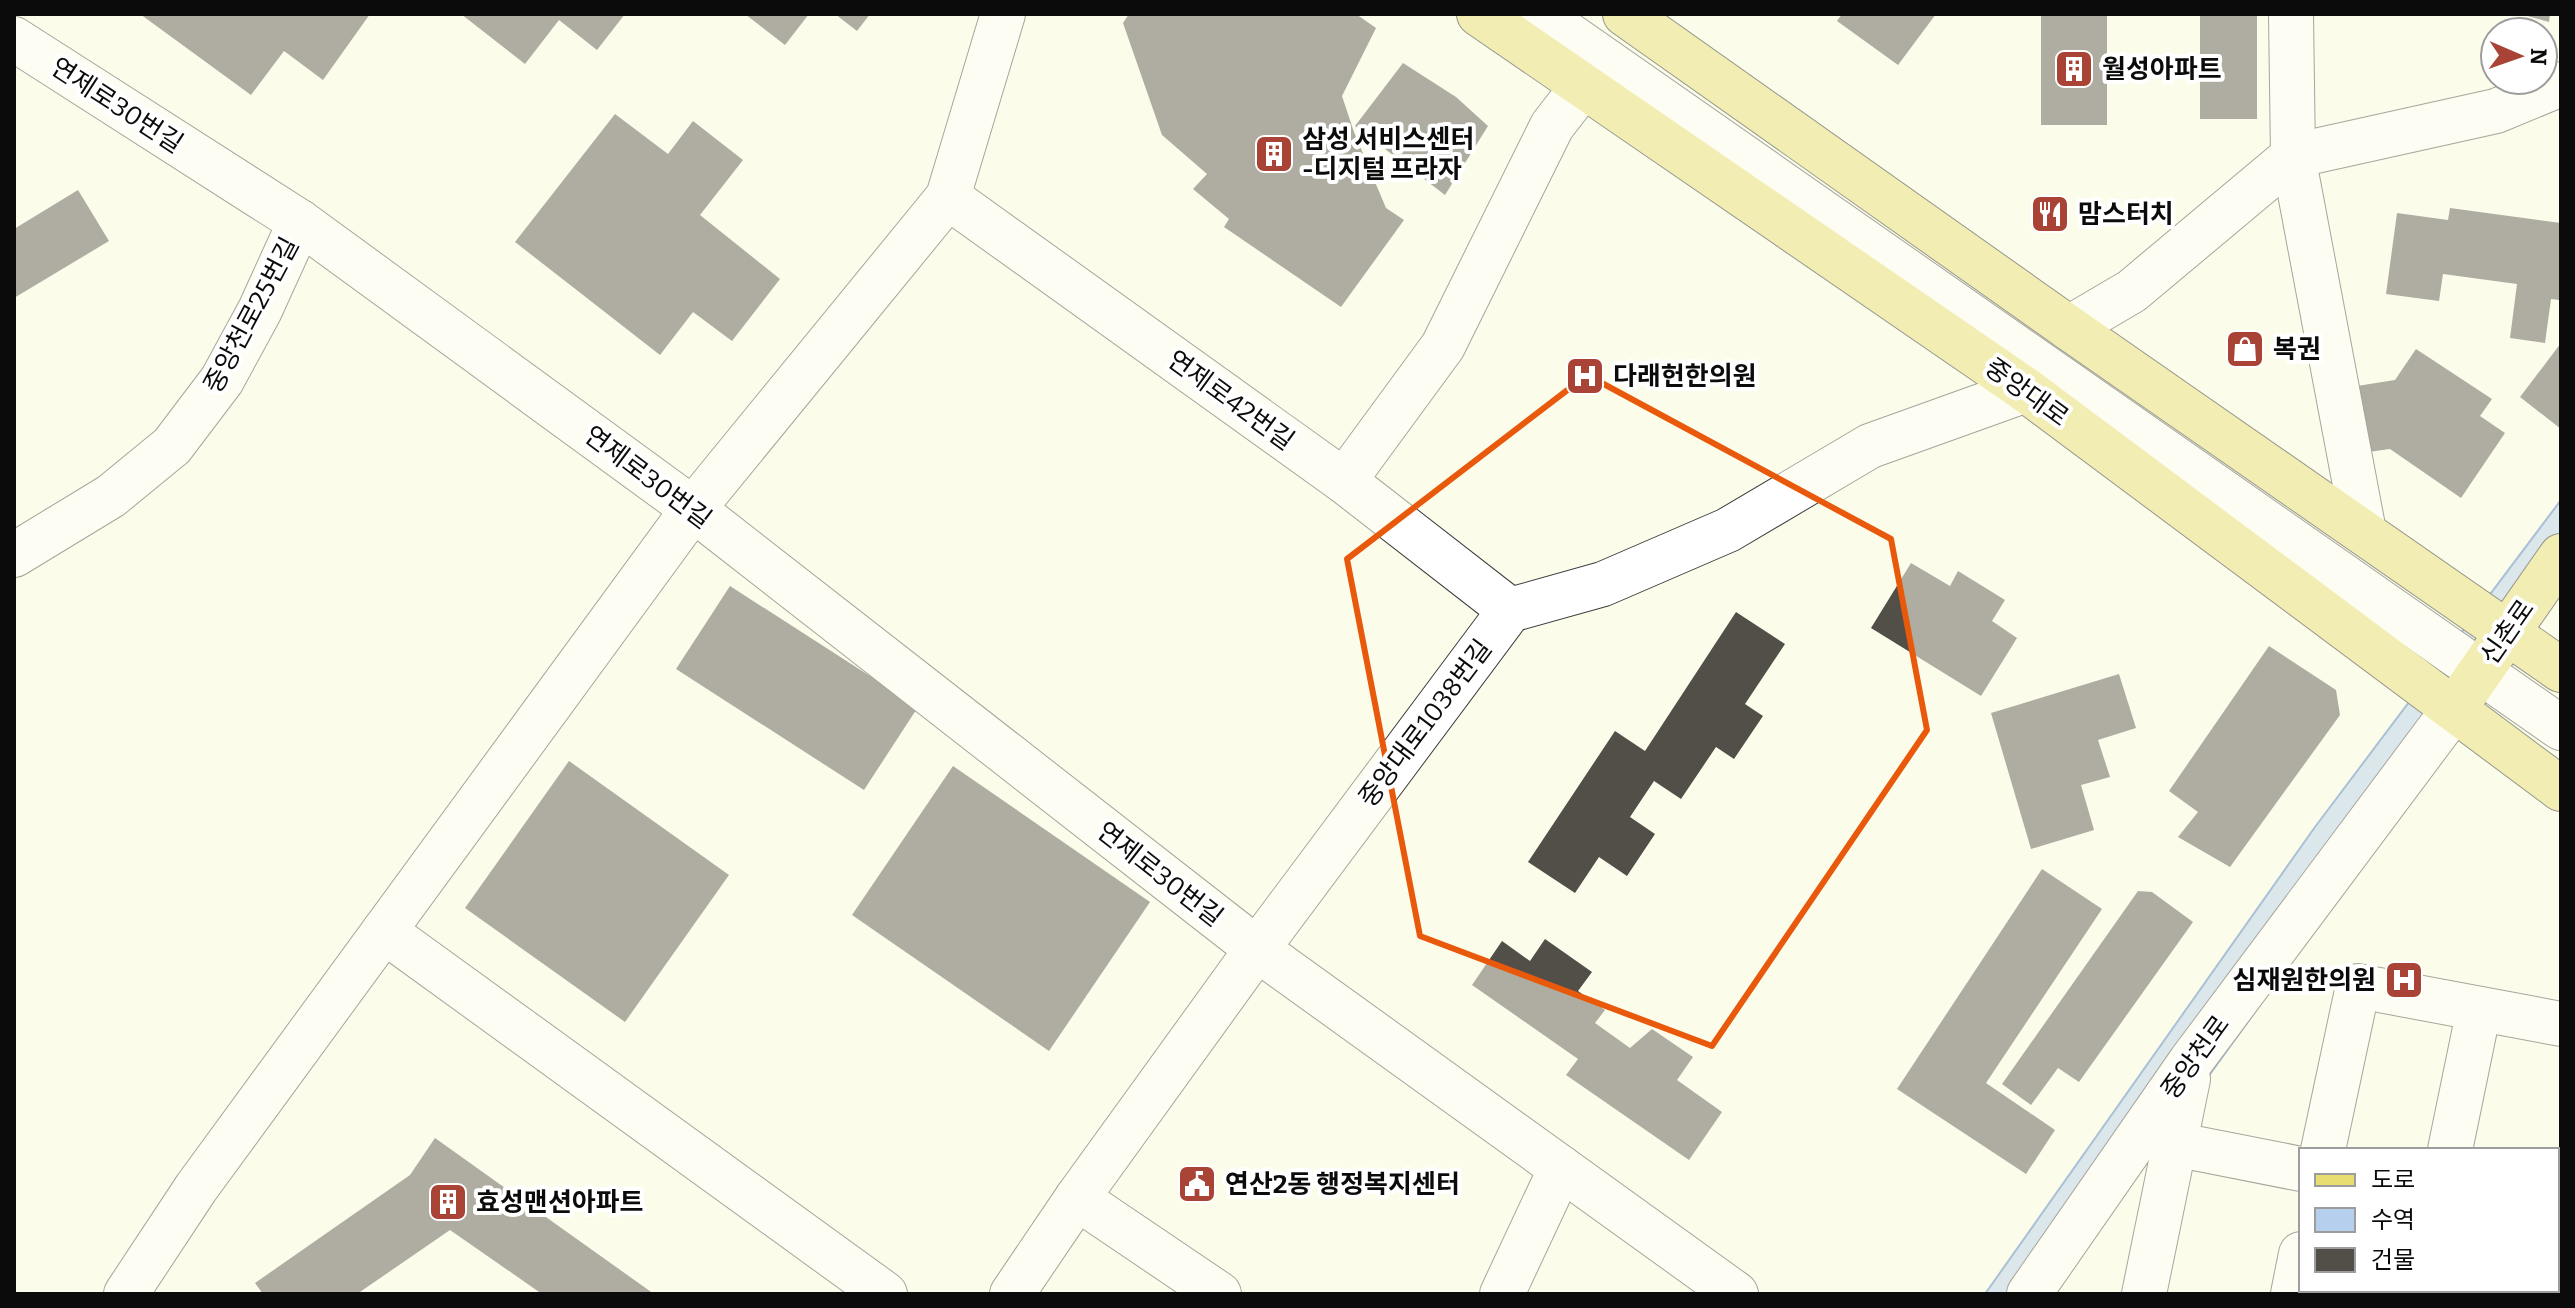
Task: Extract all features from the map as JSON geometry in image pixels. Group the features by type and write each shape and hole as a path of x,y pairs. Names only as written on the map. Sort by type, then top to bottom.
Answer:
{"main road":[{"name":"중앙대로","path":"1479,14 2026,390 2561,789"},
{"path":"1625,14 2561,670"},
{"name":"신촌로","path":"2454,709 2561,556"}],"street":[{"path":"126,1294 196,1188 693,509 948,197 1003,14"},
{"path":"1539,14 2561,728"},
{"path":"2291,14 2293,156 2364,532"},
{"name":"연제로30번길","path":"14,39 300,222 693,509 1257,949 1561,1168"},
{"path":"2069,328 2132,291 2293,156 2496,111 2561,84"},
{"path":"1344,481 1443,346 1552,126 1583,86"},
{"name":"연제로42번길","path":"948,197 1344,481 1510,610"},
{"name":"중앙천로25번길","path":"14,555 111,496 172,446 222,380 260,310 300,222"},
{"path":"1510,610 1603,584 1728,530 1870,446 2026,390"},
{"name":"중앙대로1038번길","path":"1012,1294 1077,1198 1257,949 1510,610"},
{"name":"중앙천로","path":"2029,1294 2191,1061 2454,709"},
{"path":"384,931 885,1294"},
{"path":"2323,1148 2358,986 2561,1024"},
{"path":"2450,1148 2479,1009"},
{"path":"2144,1294 2191,1061"},
{"path":"2174,1144 2299,1169"},
{"path":"1502,1294 1561,1168 1736,1294"},
{"path":"1077,1198 1219,1294"},
{"path":"2293,1294 2299,1264"}],"highlighted area":[{"path":"1587,375 1891,539 1927,730 1712,1046 1420,936 1347,559"}],"water":[{"path":"2561,500 2561,589 2051,1294 1985,1294 2315,827"}],"building":[{"path":"140,14 370,14 323,80 284,51 251,95"},
{"path":"461,14 625,14 597,50 559,20 525,64"},
{"path":"745,14 809,14 785,45"},
{"path":"835,14 870,14 857,31"},
{"name":"삼성 서비스센터 -디지털 프라자","path":"1129,14 1356,14 1376,28 1342,96 1386,208 1404,220 1341,307 1224,227 1229,219 1193,189 1207,174 1162,135 1123,23"},
{"path":"1842,14 1936,14 1898,65 1837,21"},
{"name":"월성아파트","path":"2041,14 2107,14 2107,125 2041,125"},
{"path":"2200,14 2257,14 2257,119 2200,119"},
{"path":"2520,14 2550,14 2550,16"},
{"path":"1403,63 1456,97 1488,126 1445,195 1355,126"},
{"path":"615,114 668,154 693,121 743,160 700,215 780,279 732,341 693,312 660,355 515,242"},
{"path":"78,190 109,241 14,298 14,229"},
{"path":"2450,208 2561,223 2561,288 2559,300 2551,299 2545,343 2510,338 2517,284 2443,274 2439,301 2386,294 2397,213 2448,220"},
{"path":"2561,343 2561,429 2520,397"},
{"path":"2416,349 2492,399 2480,416 2505,433 2461,498 2390,449 2368,452 2357,386 2395,380"},
{"path":"1911,563 1950,586 1958,571 2005,600 1992,621 2017,638 1981,696 1871,628"},
{"path":"730,586 918,707 864,790 676,669"},
{"path":"1736,612 1785,644 1745,704 1763,716 1734,759 1716,747 1681,799 1654,781 1630,817 1655,834 1627,876 1599,857 1575,893 1528,862 1615,731 1645,751"},
{"path":"2269,646 2336,690 2340,715 2230,867 2178,837 2198,812 2169,791"},
{"path":"2119,674 2136,728 2098,740 2110,777 2081,785 2094,830 2031,849 1991,713"},
{"path":"569,761 729,875 625,1022 465,908"},
{"path":"953,766 1150,902 1049,1051 852,915"},
{"path":"2042,869 2102,909 1986,1083 2055,1130 2026,1174 1897,1089"},
{"path":"2138,891 2152,892 2193,922 2079,1082 2058,1068 2031,1105 2002,1084"},
{"path":"1545,939 1592,972 1578,991 1605,1010 1595,1023 1630,1048 1652,1029 1693,1057 1677,1080 1722,1112 1689,1160 1566,1075 1578,1059 1472,985 1502,941 1530,961"},
{"name":"효성맨션아파트","path":"435,1138 654,1294 542,1294 450,1230 357,1294 263,1294 255,1283 410,1175"}],"place":[{"name":"월성아파트","path":"2074,69"},
{"name":"삼성 서비스센터 -디지털 프라자","path":"1274,154"},
{"name":"맘스터치","path":"2050,214"},
{"name":"복권","path":"2245,349"},
{"name":"다래헌한의원","path":"1585,376"},
{"name":"심재원한의원","path":"2404,980"},
{"name":"연산2동 행정복지센터","path":"1197,1184"},
{"name":"효성맨션아파트","path":"448,1202"}]}
